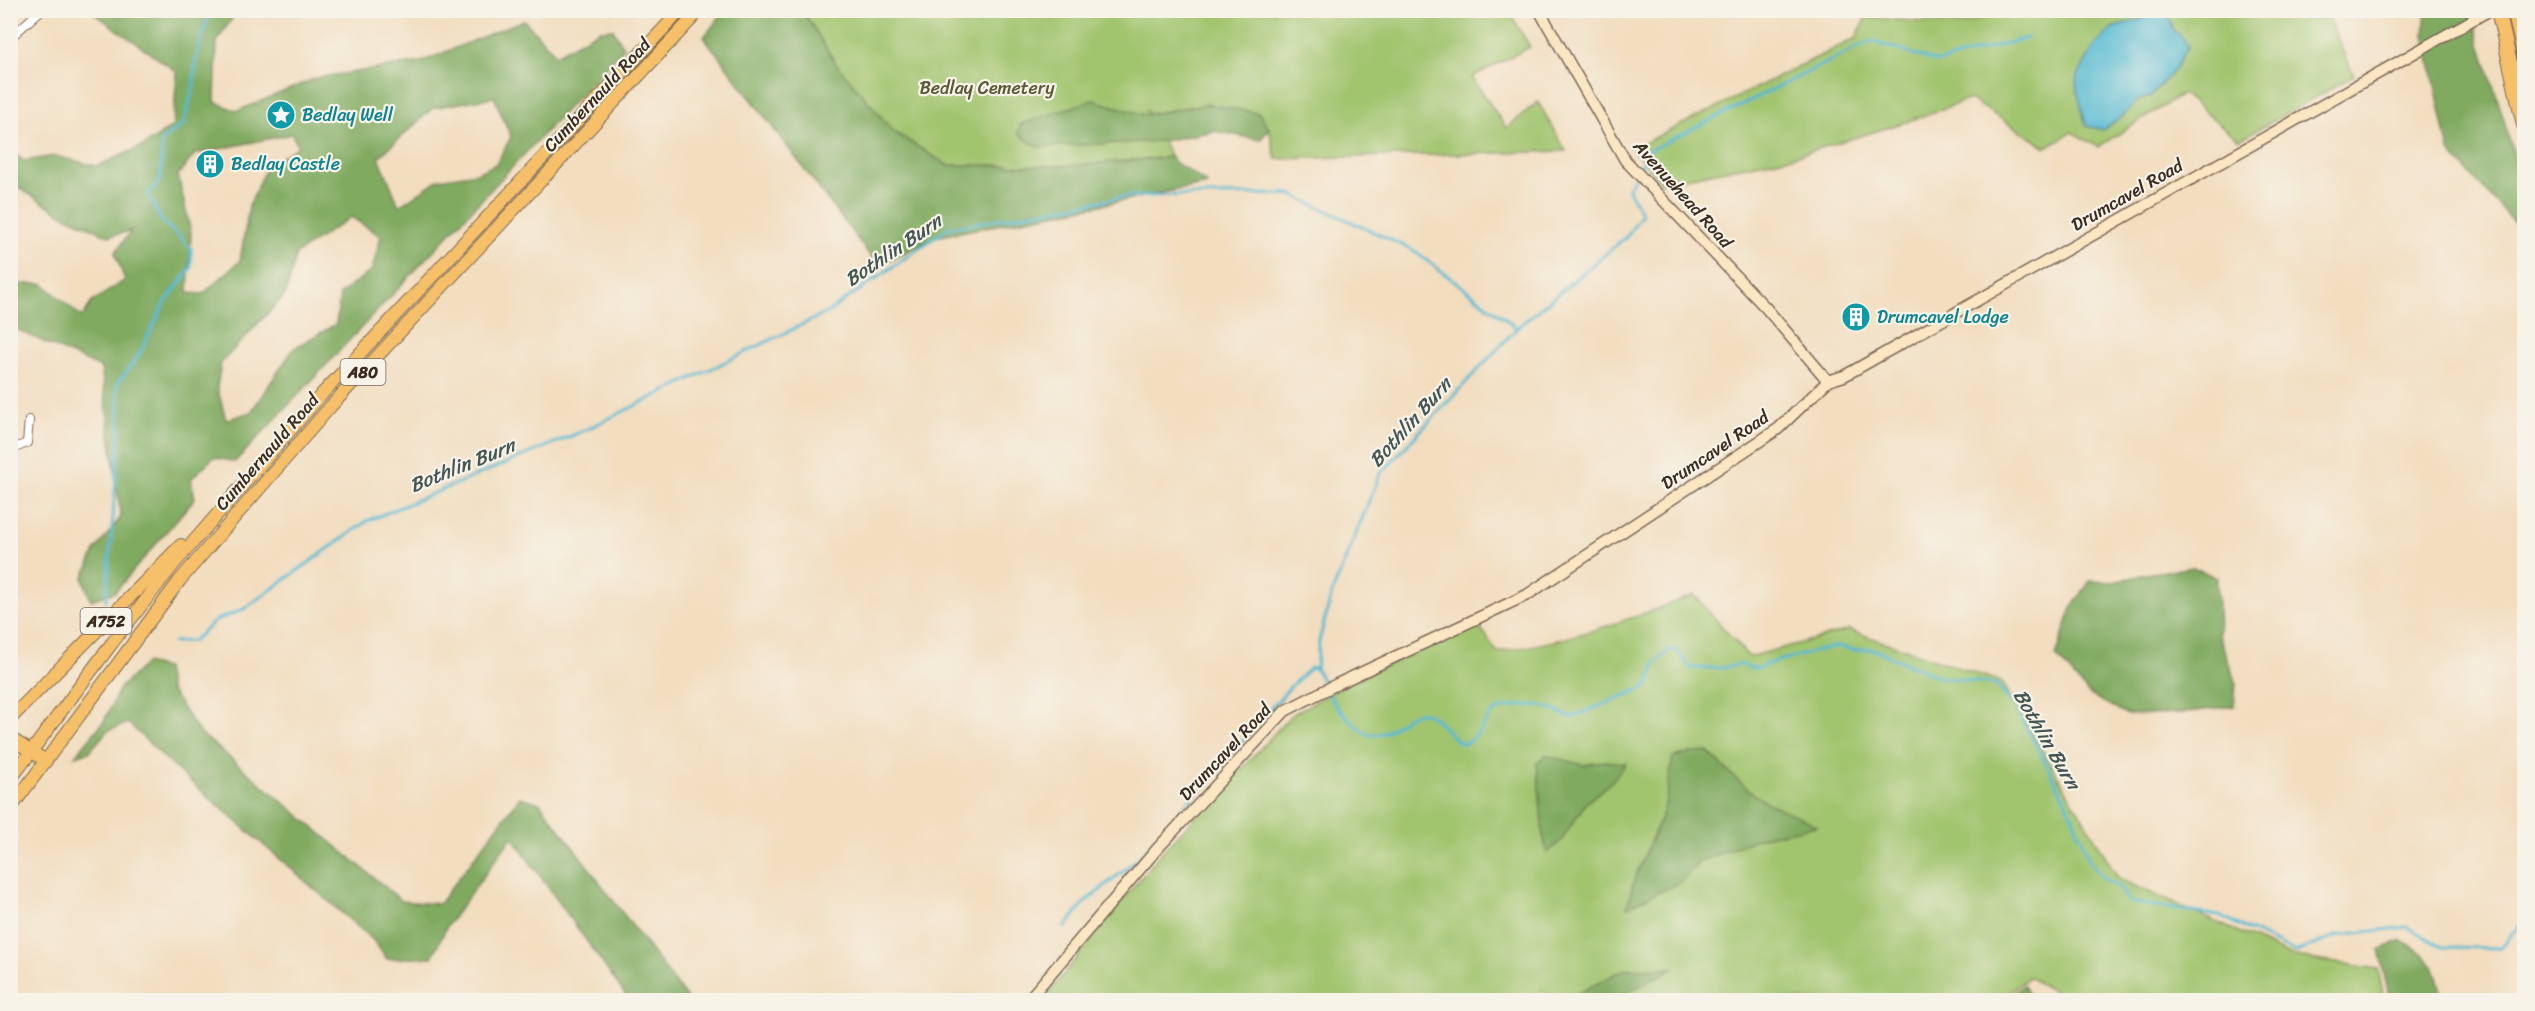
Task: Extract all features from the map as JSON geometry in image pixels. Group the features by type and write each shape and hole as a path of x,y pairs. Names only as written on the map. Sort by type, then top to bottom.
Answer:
{"highway":[{"path":"2514,11 2524,54"},
{"path":"2496,13 2524,125"}],"main road":[{"name":"Cumbernauld Road","path":"10,780 125,625 224,506 322,394 681,10"},
{"name":"Cumbernauld Road","path":"10,809 180,580 331,406 700,10"},
{"name":"Cumbernauld Road","path":"10,720 196,529 224,506"},
{"path":"10,738 46,761"}],"street":[{"path":"10,38 41,10"},
{"name":"Avenuehead Road","path":"1539,10 1625,160 1766,308 1828,381"},
{"name":"Drumcavel Road","path":"1028,1000 1157,849 1285,711 1315,694 1527,595 1778,429 1828,381 1844,375 2496,13"},
{"path":"10,450 27,443 29,420"},
{"path":"2478,1000 2478,998 2518,1000"}],"green space":[{"path":"725,10 803,11 836,64 894,132 947,165 1068,166 1171,157 1208,184 935,237 878,266 704,37"},
{"path":"2009,10 2241,10 2245,17 2264,11 2325,11 2354,76 2239,140 2183,94 2098,147 2072,132 2046,147 1970,99 1906,122 1791,157 1661,183 1632,149 1856,38 1866,17 1960,25"},
{"path":"91,11 237,11 217,41 215,102 237,111 316,78 421,62 524,20 556,55 600,30 613,29 624,48 235,462 214,457 191,479 195,498 115,592 91,600 83,579 95,551 121,517 101,368 11,327 11,284 43,284 82,317 92,302 125,280 115,253 131,231 109,236 63,215 11,183 11,151 24,161 55,156 97,166 143,146 173,126 177,72","holes":["494,97 511,137 496,164 477,173 439,179 399,206 379,157 433,108","292,134 298,147 267,165 249,206 240,261 203,294 188,293 191,233 178,175 195,154","351,217 381,236 372,270 340,294 336,324 294,348 251,412 226,420 217,387 221,363 286,294 296,254"]},
{"name":"Bedlay Cemetery","path":"803,11 1509,11 1530,47 1472,77 1506,128 1538,102 1566,151 1276,159 1269,129 1206,104 1149,114 1145,109 1171,157 1068,166 947,165 894,132 836,64"},
{"path":"2426,11 2471,11 2512,149 2522,205 2524,234 2449,151 2424,34"},
{"path":"1093,100 1145,115 1206,104 1259,113 1269,129 1260,140 1215,131 1163,141 1038,147 1018,134 1021,124"},
{"path":"2193,567 2217,578 2219,635 2236,683 2234,706 2182,713 2128,715 2090,695 2056,656 2072,607 2090,581 2114,582 2146,574"},
{"path":"1694,595 1749,657 1849,630 2002,682 2119,879 2295,957 2378,969 2384,1000 2069,1000 2029,977 2000,1000 1550,1000 1542,990 1528,1000 1043,1000 1159,855 1291,715 1348,683 1478,624 1497,652 1523,648 1597,629"},
{"path":"146,663 166,668 170,690 199,732 402,901 439,904 520,797 540,803 688,1000 629,1000 512,837 447,926 432,957 387,959 373,940 175,768 128,723 107,731 89,752 75,756 104,721 120,688"},
{"path":"1708,752 1740,783 1761,799 1816,826 1762,837 1700,861 1681,882 1627,907 1634,880 1664,810 1673,757"},
{"path":"1545,755 1584,765 1605,761 1626,763 1613,780 1585,804 1561,841 1547,853 1543,835 1537,763"},
{"path":"2401,940 2420,951 2431,964 2438,979 2442,1000 2390,1000 2379,950"},
{"path":"1674,968 1613,1000 1565,1000 1625,969"},
{"path":"2024,985 2032,1000 2005,1000"}],"water":[{"path":"2167,11 2174,31 2183,38 2188,47 2177,67 2151,96 2137,101 2124,115 2103,130 2086,126 2076,79 2093,48 2112,28"}],"waterway":[{"name":"Bothlin Burn","path":"106,601 120,429 117,384 139,355 164,304 191,268 191,248 161,220 148,194 161,179 162,140 183,125 193,89 196,58 210,10"},
{"path":"1639,170 1650,150 1871,41 1938,62 2027,38"},
{"path":"1517,328 1627,236 1642,214 1628,189 1636,175"},
{"name":"Bothlin Burn","path":"173,642 193,641 215,621 244,609 367,521 581,432 828,312 948,228 1130,196 1290,194 1413,250 1517,328 1380,474 1332,593 1319,641 1316,668 1325,687"},
{"name":"Bothlin Burn","path":"1328,693 1345,716 1368,735 1384,733 1413,714 1425,713 1436,719 1454,739 1463,744 1477,735 1492,714 1504,708 1546,707 1573,717 1648,686 1655,663 1669,650 1676,650 1691,668 1724,668 1741,664 1749,668 1761,668 1766,664 1837,646 1854,650 1872,649 1939,677 1996,684 2015,706 2068,805 2090,862 2104,879 2119,887 2130,902 2219,916 2296,952 2339,935 2407,927 2443,947 2500,948 2524,921"},
{"path":"1065,928 1084,903 1139,858 1292,685 1310,668 1316,668"}],"place":[{"name":"Bedlay Well","path":"281,115"},
{"name":"Bedlay Castle","path":"210,164"},
{"name":"Drumcavel Lodge","path":"1856,317"}]}
